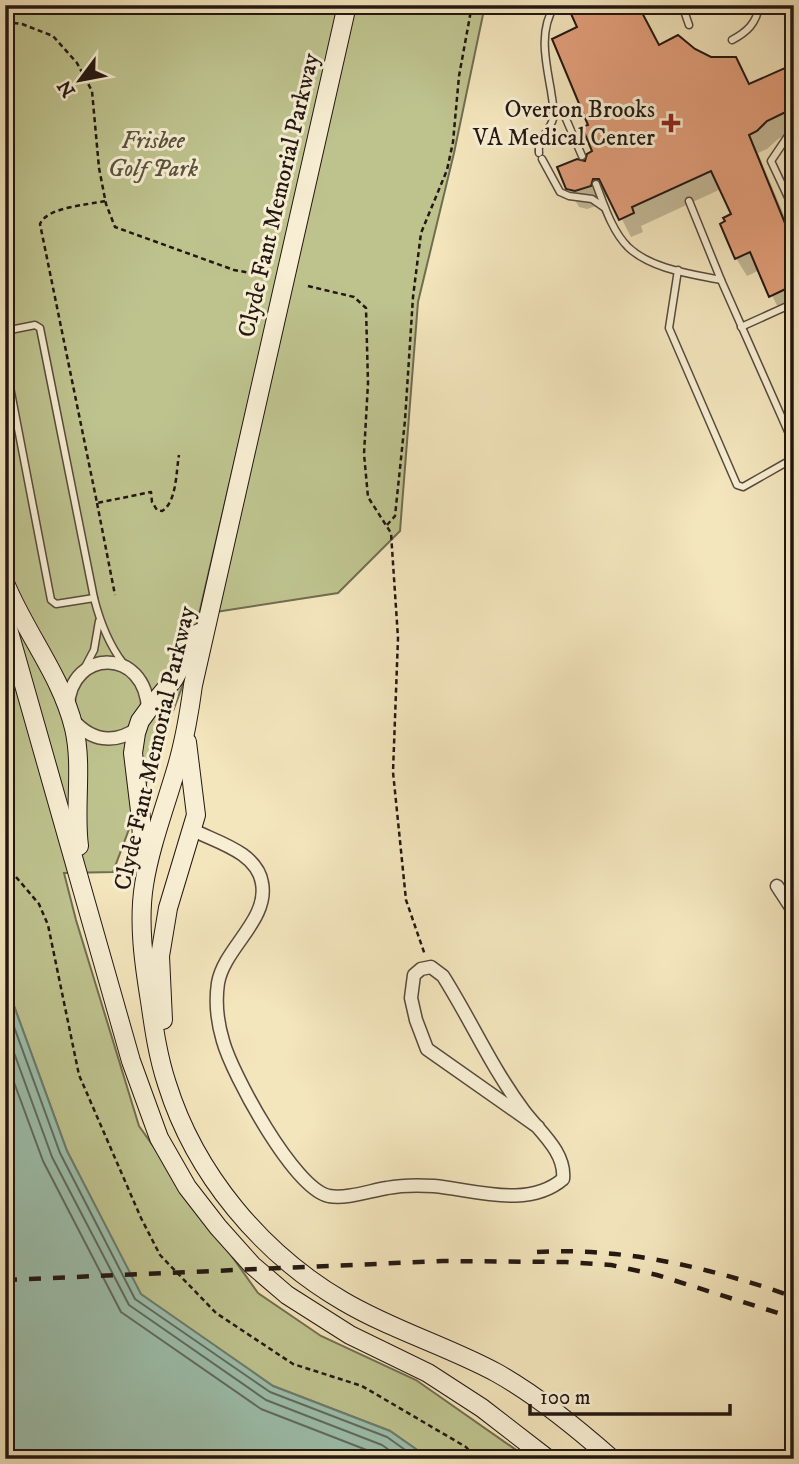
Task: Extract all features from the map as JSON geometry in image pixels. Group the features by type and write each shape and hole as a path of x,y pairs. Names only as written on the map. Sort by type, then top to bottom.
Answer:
{"main road":[{"name":"Clyde Fant Memorial Parkway","path":"346,5 209,613 187,724 144,886 142,922 146,982 161,1065 183,1126 215,1182 248,1223 295,1268 352,1307 498,1374 548,1408 612,1459"},
{"path":"5,583 22,622 60,685 69,713 77,755 77,829 100,956"},
{"path":"144,886 141,819 133,753 138,727 148,710 174,679 209,613"},
{"name":"Clyde Fant Memorial Parkway","path":"5,618 135,1074 159,1138 187,1187 218,1227 270,1281 306,1308 350,1335 428,1373 482,1408 548,1459"},
{"path":"173,1100 163,1041 160,956 168,908 196,815 187,746 187,724"}],"street":[{"path":"138,727 119,738 102,740 86,732 69,713 72,685 81,673 97,664 110,663 127,668 142,681 148,710"},
{"path":"193,831 233,848 248,859 259,873 263,884 262,902 219,979 216,1006 223,1042 238,1079 274,1139 311,1187 328,1196 422,1185 461,1189 492,1196 540,1192 563,1179 564,1169 550,1141 495,1071 443,976 431,967 421,969 414,975 411,998 418,1028 427,1049 538,1127"},
{"path":"777,886 794,912"}],"lane":[{"path":"555,5 546,23 543,42 553,119 540,140 541,156 560,192 569,197 592,200 606,208"},
{"path":"682,5 689,25"},
{"path":"732,40 744,34 753,24 759,5"},
{"path":"553,112 563,112 582,156"},
{"path":"794,127 771,161 794,210"},
{"path":"596,184 614,226 629,247 653,262 721,280"},
{"path":"689,201 794,445"},
{"path":"678,270 669,328 737,485 743,487 794,458"},
{"path":"741,327 794,303"},
{"path":"5,331 35,325 40,328 99,619 127,668"},
{"path":"5,361 51,600 56,604 94,598"},
{"path":"81,673 93,650 99,619"}],"path":[{"path":"386,526 395,516 421,233 449,161 459,76 472,5"},
{"path":"5,22 22,24 53,36 78,64 92,91 99,168 105,201 115,227 221,266 257,274"},
{"path":"105,201 51,212 43,216 40,224 115,595"},
{"path":"308,286 354,297 366,308 368,383 364,454 368,497 391,533 398,638 393,772 407,900 421,947 431,967"},
{"path":"97,503 151,492 157,510 162,512 167,508 172,495 179,455"}],"green space":[{"name":"Frisbee Golf Park","path":"5,5 341,5 182,687 113,872 64,873 139,1126 258,1293 321,1336 416,1380 529,1459 430,1459 390,1431 273,1386 140,1294 67,1151 10,995 5,990"},
{"path":"355,5 485,5 454,153 418,302 400,531 338,593 209,613"}],"water":[{"path":"5,990 10,995 67,1151 141,1294 273,1386 390,1431 430,1459 5,1459"}],"building":[{"path":"567,5 638,5 659,45 678,35 695,49 711,57 736,57 749,84 794,64 794,108 767,121 749,135 794,245 794,285 769,297 750,252 735,259 720,224 725,221 723,218 731,214 711,171 632,207 634,213 619,220 599,179 593,179 591,186 575,191 566,189 557,167 577,159 585,161 587,154 592,151 582,127 588,125 552,39 577,27"}],"railway":[{"path":"537,1252 570,1251 635,1256 700,1269 794,1297"},
{"path":"5,1280 443,1261 566,1262 611,1265 657,1275 794,1318"}],"place":[{"name":"Overton Brooks VA Medical Center","path":"671,123"}]}
